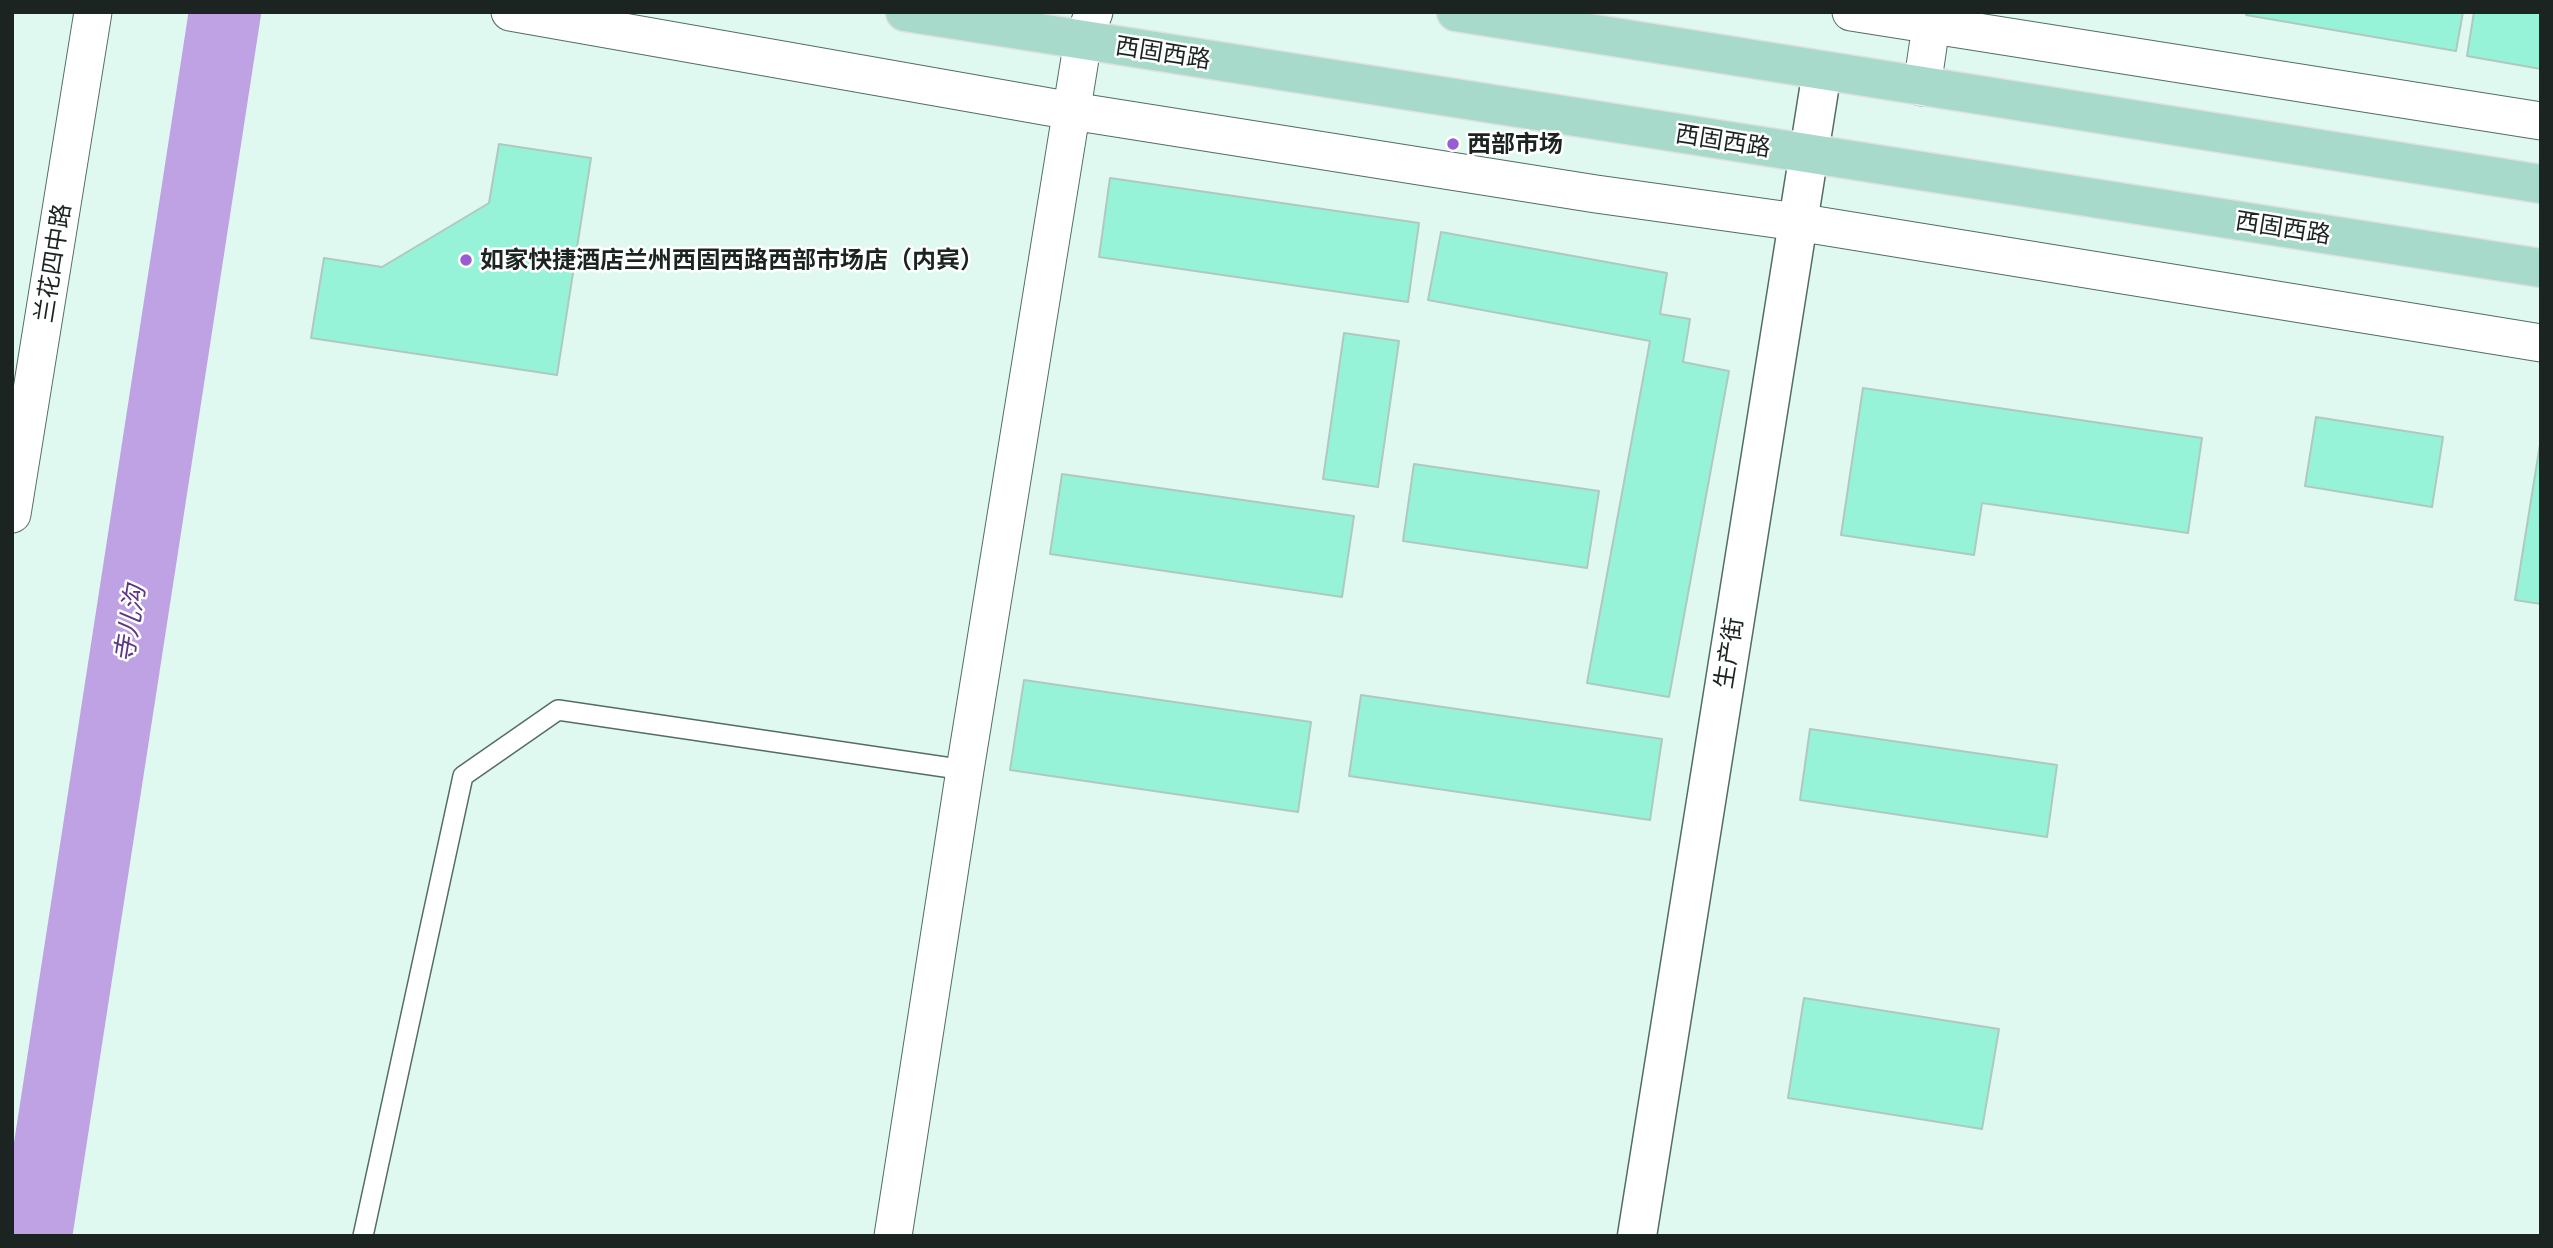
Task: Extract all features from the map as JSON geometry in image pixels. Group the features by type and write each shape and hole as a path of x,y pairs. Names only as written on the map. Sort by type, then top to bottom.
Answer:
{"main road":[{"name":"西固西路","path":"905,12 1088,26 1808,154 2541,268"},
{"path":"1456,12 2541,184"}],"street":[{"name":"兰花四中路","path":"12,514 93,12"},
{"path":"510,12 1072,111 1582,192 1797,222 2541,343"},
{"path":"1851,12 1932,19 2541,121"},
{"path":"1923,87 1932,19"},
{"path":"893,1236 965,770 1088,26"},
{"name":"生产街","path":"1637,1236 1822,71"}],"lane":[{"path":"363,1236 463,776 558,710 965,770"}],"building":[{"path":"2247,12 2463,12 2456,51 2246,15"},
{"path":"2474,12 2541,12 2541,69 2467,56"},
{"path":"499,144 591,158 557,375 311,338 324,258 382,267 489,203"},
{"path":"1110,178 1419,223 1408,302 1099,257"},
{"path":"1441,232 1667,273 1660,314 1690,319 1683,362 1729,371 1669,697 1587,683 1650,341 1428,300"},
{"path":"1344,333 1399,341 1378,487 1323,479"},
{"path":"1863,388 2202,438 2188,533 1982,503 1974,555 1841,535"},
{"path":"2316,417 2443,437 2432,507 2305,486"},
{"path":"2541,438 2541,604 2515,600"},
{"path":"1414,464 1599,491 1587,568 1403,541"},
{"path":"1062,474 1354,516 1342,597 1050,554"},
{"path":"1024,680 1311,722 1298,812 1010,770"},
{"path":"1361,695 1662,739 1650,820 1349,776"},
{"path":"1810,729 2057,765 2047,837 1800,800"},
{"path":"1804,998 1999,1029 1982,1129 1788,1098"}],"waterway":[{"name":"寺儿沟","path":"36,1236 225,12"}],"place":[{"name":"西部市场","path":"1453,144"},
{"name":"如家快捷酒店兰州西固西路西部市场店（内宾）","path":"466,260"}]}
